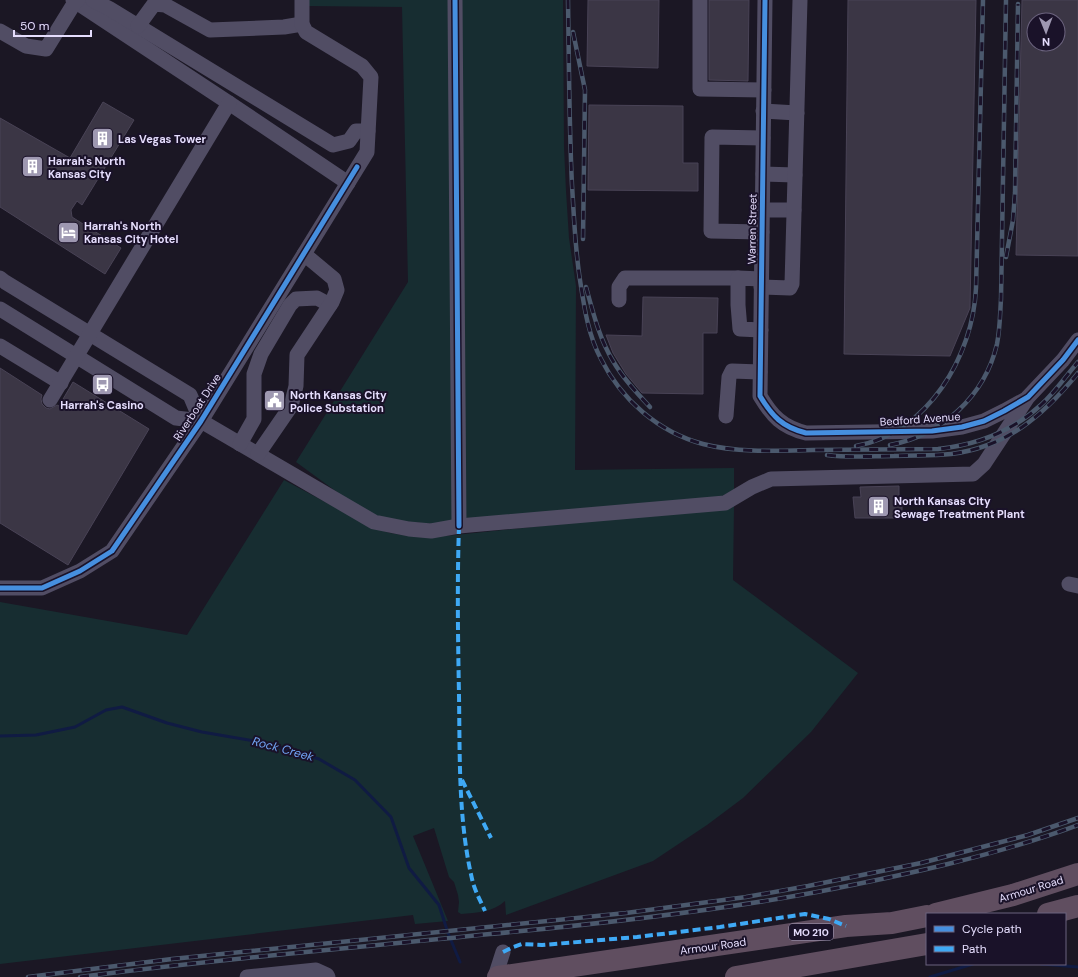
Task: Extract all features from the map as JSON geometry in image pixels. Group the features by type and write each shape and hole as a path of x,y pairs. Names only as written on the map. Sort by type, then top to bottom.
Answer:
{"highway":[{"name":"Armour Road","path":"940,913 1013,895 1078,874"},
{"path":"1052,913 1078,906"},
{"name":"Armour Road","path":"498,977 846,926 892,923 926,916"},
{"path":"736,977 926,944"}],"street":[{"path":"93,0 333,144 349,141 356,131 368,131"},
{"path":"138,26 154,4 165,5 210,30 284,27 302,24 302,0"},
{"path":"455,0 459,526"},
{"path":"700,0 700,89 764,90"},
{"name":"Warren Street","path":"765,0 760,396 767,408 777,420 795,430 806,433"},
{"path":"619,300 619,287 625,278 738,278 790,288 792,284 800,0"},
{"path":"0,31 26,46 46,49 75,1 348,183"},
{"name":"Riverboat Drive","path":"0,588 42,588 80,571 112,551 201,421 367,152 371,77 362,66 306,32 302,24"},
{"path":"50,400 229,103"},
{"path":"763,111 797,113"},
{"path":"762,232 712,231 712,137 763,138"},
{"path":"763,174 795,175"},
{"path":"762,210 794,210"},
{"path":"258,454 291,406 296,386 297,355 330,305 337,290 334,279 304,254"},
{"path":"0,278 4,282 190,395 201,421"},
{"path":"738,278 738,313 740,329 760,330"},
{"path":"240,444 254,419 254,374 260,354 290,305 296,299 317,298 330,305"},
{"path":"0,308 176,418 201,421 374,522 408,529 431,531 459,526 725,503 752,487 771,479 973,474 984,464 1028,397 1063,360 1078,340"},
{"path":"0,346 61,383"},
{"path":"726,416 729,377 732,371 760,372"},
{"name":"Bedford Avenue","path":"806,433 932,430 962,427 984,421 1028,397"},
{"path":"495,977 503,952"},
{"path":"247,977 316,970 328,977"}],"green space":[{"path":"308,0 563,0 564,147 566,191 569,238 576,286 575,470 734,468 734,490 720,497 433,524 386,520 356,506 296,462 408,282 402,7 308,6"},
{"path":"284,480 374,528 390,533 409,536 446,536 734,506 733,580 858,673 811,732 743,798 707,825 653,861 506,915 505,901 490,910 461,914 458,912 458,895 454,882 449,877 434,828 413,836 448,921 415,924 413,915 0,964 0,602 187,635"}],"building":[{"path":"588,0 659,0 658,68 587,66"},
{"path":"709,0 749,0 748,81 709,80"},
{"path":"848,0 976,0 970,308 950,356 844,354"},
{"path":"1022,0 1078,0 1078,256 1016,255"},
{"path":"103,102 134,120 82,205 77,201 71,210 72,217 121,248 105,274 0,207 0,118 70,158"},
{"path":"589,105 683,106 683,163 698,163 698,191 588,190"},
{"path":"643,297 718,298 717,333 703,333 703,394 642,393 626,374 613,353 606,335 642,336"},
{"path":"0,368 42,395 42,404 46,408 50,409 57,405 59,406 73,382 149,429 68,565 0,523"},
{"name":"North Kansas City Sewage Treatment Plant","path":"899,486 899,497 902,497 902,518 855,518 853,497 861,497 860,487"}],"waterway":[{"name":"Rock Creek","path":"0,736 36,735 75,727 106,710 122,707 167,723 202,732 261,742 319,759 355,780 391,817 409,868 439,905 448,933 460,962"},
{"path":"930,977 970,965"},
{"path":"1053,965 1078,967"}],"railway":[{"path":"568,0 572,185 577,256 585,310 593,340 609,374 630,400 656,422 687,439 703,444 730,449 771,451 938,449 980,440 994,435 1019,422 1031,414 1047,399 1078,362"},
{"path":"856,446 882,438 905,425 925,408 942,388 956,364 966,340 973,314 976,288 983,0"},
{"path":"890,445 909,440 927,432 944,422 958,410 972,396 983,380 991,363 997,344 1001,299 1006,0"},
{"path":"1006,257 1013,220 1015,193 1018,4"},
{"path":"573,32 585,90 583,239"},
{"path":"586,287 597,325 608,352 625,379 650,407"},
{"path":"827,455 860,457 944,455 971,450 990,444 1023,427 1038,415 1078,373"},
{"path":"28,977 172,959 626,913 746,897 921,863 1028,835 1078,818"},
{"path":"80,977 233,959 613,922 736,906 817,892 916,872 1014,846 1078,825"}],"marked path":[{"path":"459,526 458,633 462,813 468,860 473,883 485,911"},
{"path":"462,780 491,838"},
{"path":"503,952 522,944 542,945 637,937 720,927 805,914 829,919 846,926"}],"cycle path":[{"path":"455,0 459,526"},
{"path":"765,0 760,396 778,420 790,428 806,433 932,431 962,427 984,421 1028,397 1063,360 1078,340"},
{"path":"0,588 42,588 80,571 112,551 201,421 357,167"}],"place":[{"name":"Las Vegas Tower","path":"102,139"},
{"name":"Harrah's North Kansas City","path":"32,167"},
{"name":"Harrah's North Kansas City Hotel","path":"68,232"},
{"name":"Harrah's Casino","path":"102,385"},
{"name":"North Kansas City Police Substation","path":"275,401"},
{"name":"North Kansas City Sewage Treatment Plant","path":"878,507"}]}
